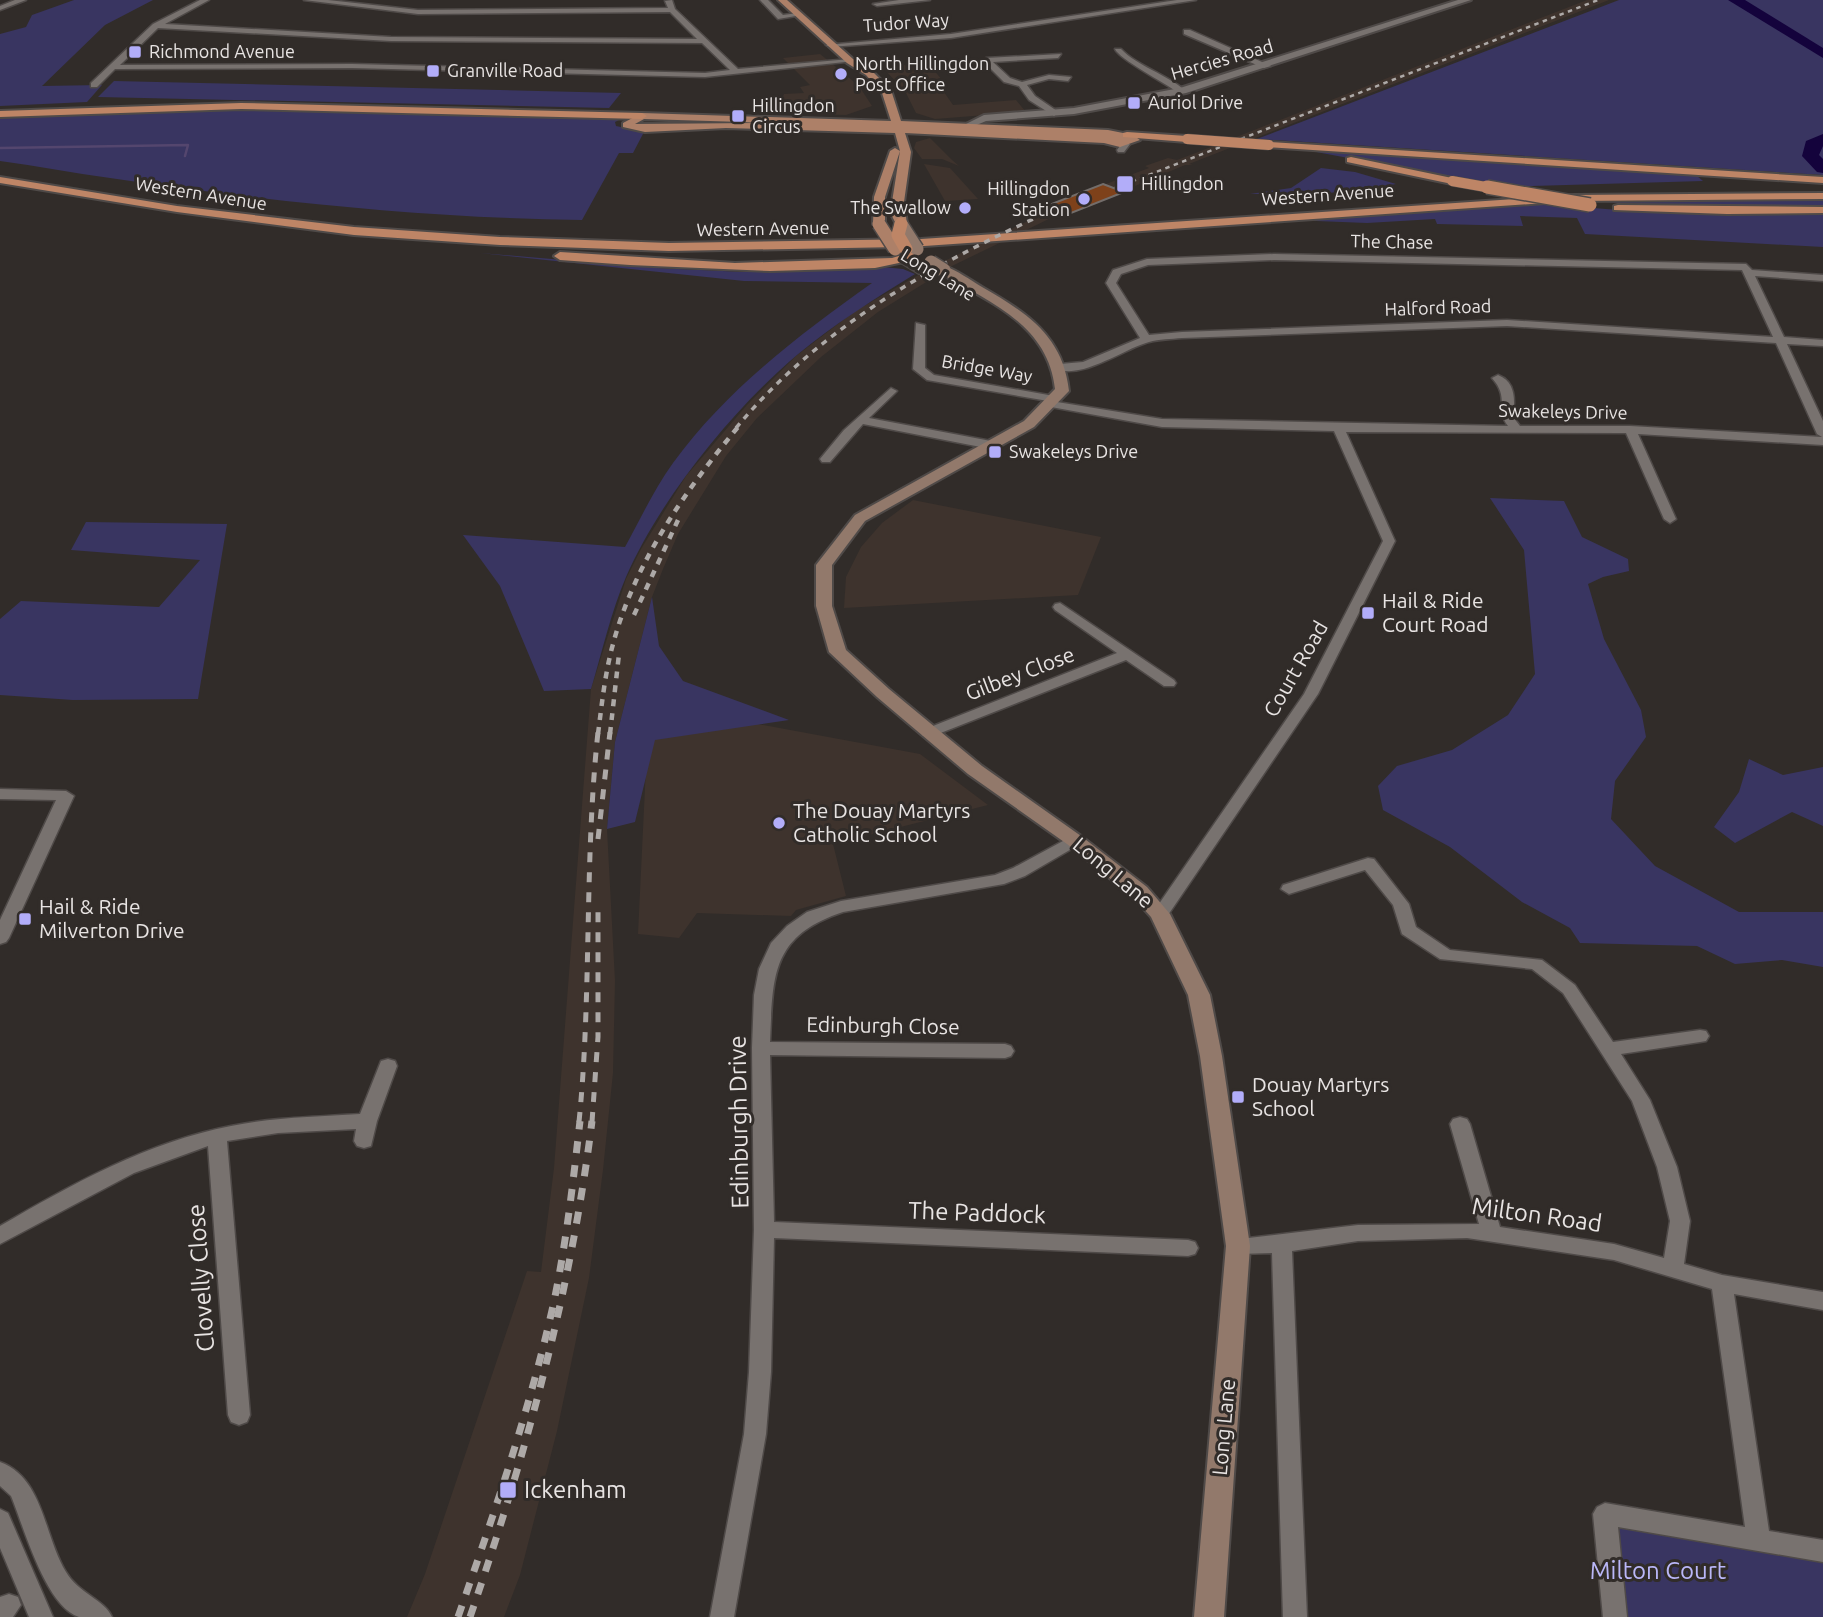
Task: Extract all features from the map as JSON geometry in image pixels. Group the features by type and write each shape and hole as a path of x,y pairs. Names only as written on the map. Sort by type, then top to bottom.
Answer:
{"highway":[{"path":"0,114 115,107 245,105 642,116"},
{"path":"1118,142 1186,141 1823,180"},
{"path":"1267,146 1590,205 1691,211 1823,210"},
{"name":"Western Avenue","path":"0,169 248,207 369,221 512,231 707,236 963,229 1553,188 1673,185 1823,186"},
{"name":"Western Avenue","path":"0,180 233,217 354,231 500,242 656,247 803,246 1024,236 1538,199 1722,194 1823,196"},
{"path":"233,217 281,227 404,242 659,264 811,267 905,252 898,235 901,224"}],"main road":[{"name":"Long Lane","path":"782,0 850,61 869,73 887,92 906,152 898,209 901,224"},
{"name":"Long Lane","path":"850,61 870,84 895,152 892,168 877,205 879,224 905,252 984,303 1026,335 1044,360 1054,399 1028,424 860,518 824,565 824,606 838,652 928,733 1117,872 1160,914 1199,995 1212,1056 1238,1246 1209,1617"},
{"path":"883,122 705,124 643,130 627,125 642,116 883,122 901,131 1118,142"},
{"path":"901,131 982,125 1118,142"},
{"name":"Long Lane","path":"941,275 1024,320 1050,347 1060,367"},
{"path":"1054,399 1062,391 1060,367"}],"street":[{"path":"0,8 22,0"},
{"path":"94,85 156,26 205,0"},
{"path":"308,0 418,12 672,10"},
{"path":"669,0 672,10 736,72"},
{"path":"764,0 781,17 798,15"},
{"path":"877,4 887,1 926,0"},
{"name":"Tudor Way","path":"831,45 951,36 1192,0"},
{"name":"Hercies Road","path":"982,125 1182,91 1468,0"},
{"path":"409,21 418,12"},
{"path":"156,26 391,39 704,41"},
{"path":"391,39 400,30"},
{"path":"1187,32 1267,66"},
{"path":"1118,51 1126,60 1151,70 1182,91"},
{"path":"1054,113 1032,98 1019,83 1007,80 986,60 1058,56"},
{"path":"111,66 352,66 705,75 850,61"},
{"path":"998,86 1049,77 1068,79"},
{"name":"The Chase","path":"1146,339 1111,283 1117,272 1147,262 1273,257 1748,270"},
{"path":"1823,278 1748,270 1777,340 1823,434"},
{"name":"Halford Road","path":"1060,367 1092,363 1146,339 1182,335 1507,323 1823,343"},
{"name":"Bridge Way","path":"920,325 919,369 931,378 1054,399"},
{"path":"1498,378 1507,386 1510,395 1507,417 1516,428"},
{"path":"826,459 891,391"},
{"name":"Swakeleys Drive","path":"1054,399 1162,423 1338,428 1630,430 1823,441"},
{"path":"862,420 992,445"},
{"name":"Court Road","path":"1160,914 1311,694 1389,541 1338,428"},
{"path":"1630,430 1670,519"},
{"name":"Gilbey Close","path":"1060,607 1169,683"},
{"name":"Gilbey Close","path":"928,733 1128,654"},
{"path":"0,794 66,796 0,937"},
{"name":"Edinburgh Drive","path":"722,1617 755,1434 765,1230 761,1048 763,995 768,969 777,947 793,930 813,916 841,907 998,880 1019,873 1074,840"},
{"path":"1289,889 1368,863 1401,904 1409,930 1446,955 1536,964 1569,989 1641,1100 1667,1167 1680,1221 1674,1269"},
{"path":"1608,1049 1700,1036"},
{"name":"Edinburgh Close","path":"761,1048 1004,1051"},
{"path":"0,1236 87,1185 170,1150 265,1127 365,1131 388,1066"},
{"path":"1460,1124 1492,1234"},
{"name":"Clovelly Close","path":"217,1137 239,1415"},
{"name":"The Paddock","path":"765,1230 1188,1248"},
{"name":"Milton Road","path":"1238,1246 1282,1244 1358,1233 1467,1230 1614,1252 1722,1283 1823,1301"},
{"path":"1282,1244 1296,1617"},
{"path":"1722,1283 1759,1540"},
{"path":"0,1472 20,1489 56,1578 69,1597 100,1617"},
{"path":"1615,1617 1605,1514 1823,1550"},
{"path":"0,1520 41,1617"}],"shaded area":[{"path":"1587,0 1609,0 1189,164 1193,165 1185,165 1066,215 1061,213 952,266 878,312 821,357 757,418 726,456 678,534 652,597 615,742 607,829 615,981 613,1073 603,1170 589,1278 557,1431 520,1575 504,1617 407,1617 425,1574 527,1271 541,1272 554,1168 591,689 626,579 641,549 686,476 747,405 796,356 855,311 936,265 1051,210 1044,207 1149,168 1145,166 1168,158 1177,160 1193,154"},
{"path":"820,54 859,86 872,106 846,115 777,113 784,94 804,93 800,87 810,85 783,58"},
{"path":"880,65 932,68 943,81 937,82 953,105 1016,100 1026,112 935,119 916,113 905,91"},
{"path":"930,138 959,166 942,159 922,159 914,148 916,142"},
{"path":"924,164 950,168 978,199 945,201"},
{"path":"913,500 1101,537 1078,595 844,608 846,577 861,547 882,523"},
{"name":"The Douay Martyrs Catholic School","path":"649,704 920,754 988,805 833,844 846,896 796,910 791,916 697,913 679,938 638,934"}],"green space":[{"path":"74,0 153,0 105,25 42,86 102,85 87,102 0,106 0,34 26,27 32,15"},
{"path":"1619,0 1823,0 1823,175 1257,139"},
{"path":"114,81 621,93 609,108 98,97"},
{"path":"166,107 625,117 615,122 616,126 644,132 633,153 619,153 582,220 464,216 346,207 169,186 0,161 0,115"},
{"path":"1311,151 1696,175 1703,181 1503,187"},
{"path":"1321,168 1355,172 1396,184 1341,192 1250,194 1291,188"},
{"path":"1656,199 1823,199 1823,206 1709,208 1604,202"},
{"path":"1546,203 1650,212 1823,213 1823,247 1585,234 1577,218 1520,216 1523,226 1437,224 1435,219 1367,223 1291,220"},
{"path":"480,253 657,268 744,272 883,267 903,269 915,274 854,313 797,355 748,402 700,457 640,547 611,618 591,689 544,691 500,586 463,535 625,547 666,473 716,411 765,365 872,283 744,281"},
{"path":"1490,498 1564,501 1582,537 1628,559 1629,571 1603,577 1588,584 1604,639 1641,710 1646,737 1615,781 1611,819 1655,866 1739,912 1823,912 1823,967 1782,960 1735,964 1697,946 1580,943 1570,928 1522,902 1450,847 1383,810 1378,786 1397,766 1452,750 1508,715 1535,674 1524,550"},
{"path":"86,522 227,524 198,699 73,700 0,695 0,619 21,601 159,607 200,560 71,550"},
{"path":"652,597 659,646 683,681 789,720 655,740 635,822 607,829 615,742"},
{"path":"1749,759 1783,775 1823,767 1823,826 1792,812 1735,843 1714,827 1739,792"},
{"name":"Milton Court","path":"1605,1514 1823,1551 1823,1617 1615,1617"}],"building":[{"name":"Hillingdon Station","path":"1103,184 1124,192 1066,215 1044,207"}],"waterway":[{"path":"1735,0 1823,54"},
{"path":"1823,139 1812,145 1810,156 1823,168"},
{"path":"0,148 188,145 185,156"}],"railway":[{"path":"1115,188 1598,0"},
{"path":"736,428 804,359 882,301 966,252 1053,210"},
{"path":"598,734 610,655 634,584 681,502 738,427"},
{"path":"634,615 678,520"},
{"path":"610,734 619,654"},
{"path":"579,1122 591,829 598,732"},
{"path":"598,839 610,732"},
{"path":"592,1122 598,1037 598,909"},
{"path":"458,1617 510,1463 544,1346 562,1260 580,1121"},
{"path":"470,1617 510,1495 544,1372 572,1248 592,1121"}],"place":[{"name":"Richmond Avenue","path":"135,52"},
{"name":"Granville Road","path":"433,71"},
{"name":"North Hillingdon Post Office","path":"841,74"},
{"name":"Auriol Drive","path":"1134,103"},
{"name":"Hillingdon Circus","path":"738,116"},
{"name":"Hillingdon","path":"1125,184"},
{"name":"Hillingdon Station","path":"1084,199"},
{"name":"The Swallow","path":"965,208"},
{"name":"Swakeleys Drive","path":"995,452"},
{"name":"Hail & Ride Court Road","path":"1368,613"},
{"name":"The Douay Martyrs Catholic School","path":"779,823"},
{"name":"Hail & Ride Milverton Drive","path":"25,919"},
{"name":"Douay Martyrs School","path":"1238,1097"},
{"name":"Ickenham","path":"508,1490"}]}
